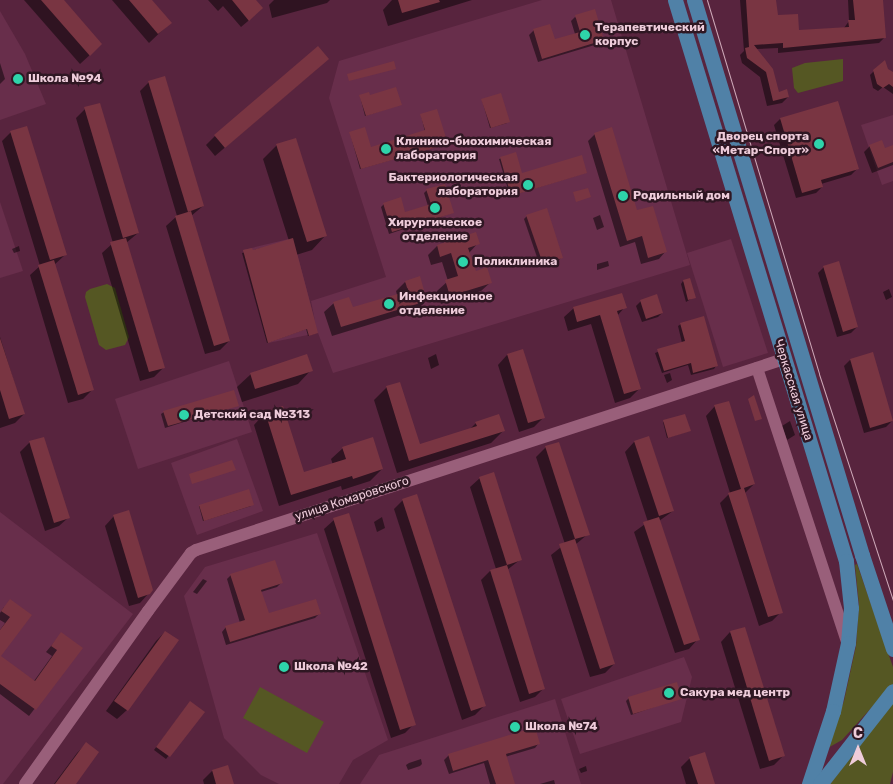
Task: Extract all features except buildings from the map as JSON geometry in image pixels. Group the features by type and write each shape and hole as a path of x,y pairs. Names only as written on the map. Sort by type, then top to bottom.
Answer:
{"main road":[{"name":"Черкасская улица","path":"675,0 846,561 851,608 848,643 833,710 809,784"},
{"name":"Черкасская улица","path":"694,0 862,555 893,649"},
{"path":"784,359 801,353"},
{"path":"820,784 893,691"}],"street":[{"name":"улица Комаровского","path":"25,784 148,611 191,553 196,550 784,359"},
{"path":"757,368 848,643"}],"shaded area":[{"path":"542,0 611,0 690,265 333,373 318,333 268,343 243,250 293,238 315,321 311,301 386,277 329,98 339,61"},
{"name":"Школа №94","path":"0,11 25,54 46,104 0,120"},
{"path":"843,59 843,81 798,93 794,88 792,68 805,63"},
{"path":"893,115 893,181 882,185 861,125"},
{"path":"0,202 23,271 0,278"},
{"path":"731,239 768,353 723,367 687,253"},
{"path":"107,284 115,288 129,337 125,345 106,350 99,345 85,297 86,292 90,289"},
{"name":"Детский сад №313","path":"229,361 252,432 138,469 115,399"},
{"path":"237,439 263,511 197,535 171,463"},
{"path":"0,512 133,614 3,784 0,784"},
{"name":"Школа №42","path":"317,533 388,740 353,760 339,784 279,784 261,775 224,738 184,596 205,567"},
{"path":"857,564 893,667 893,684 842,740 826,749 844,701 856,646 859,605 855,565"},
{"path":"684,657 692,677 681,722 580,754 561,699"},
{"path":"260,687 324,722 307,753 243,718"},
{"name":"Школа №74","path":"555,699 581,784 360,784 379,755"},
{"path":"893,702 893,772 890,784 830,784"}],"tram line":[{"path":"707,0 819,374 893,600"}],"place":[{"name":"Терапевтический корпус","path":"585,35"},
{"name":"Школа №94","path":"18,79"},
{"name":"Дворец спорта «Метар-Спорт»","path":"819,144"},
{"name":"Клинико-биохимическая лаборатория","path":"386,149"},
{"name":"Бактериологическая лаборатория","path":"528,185"},
{"name":"Родильный дом","path":"623,196"},
{"name":"Хирургическое отделение","path":"435,208"},
{"name":"Поликлиника","path":"463,262"},
{"name":"Инфекционное отделение","path":"389,304"},
{"name":"Детский сад №313","path":"184,415"},
{"name":"Школа №42","path":"284,667"},
{"name":"Сакура мед центр","path":"669,693"},
{"name":"Школа №74","path":"515,727"}]}
